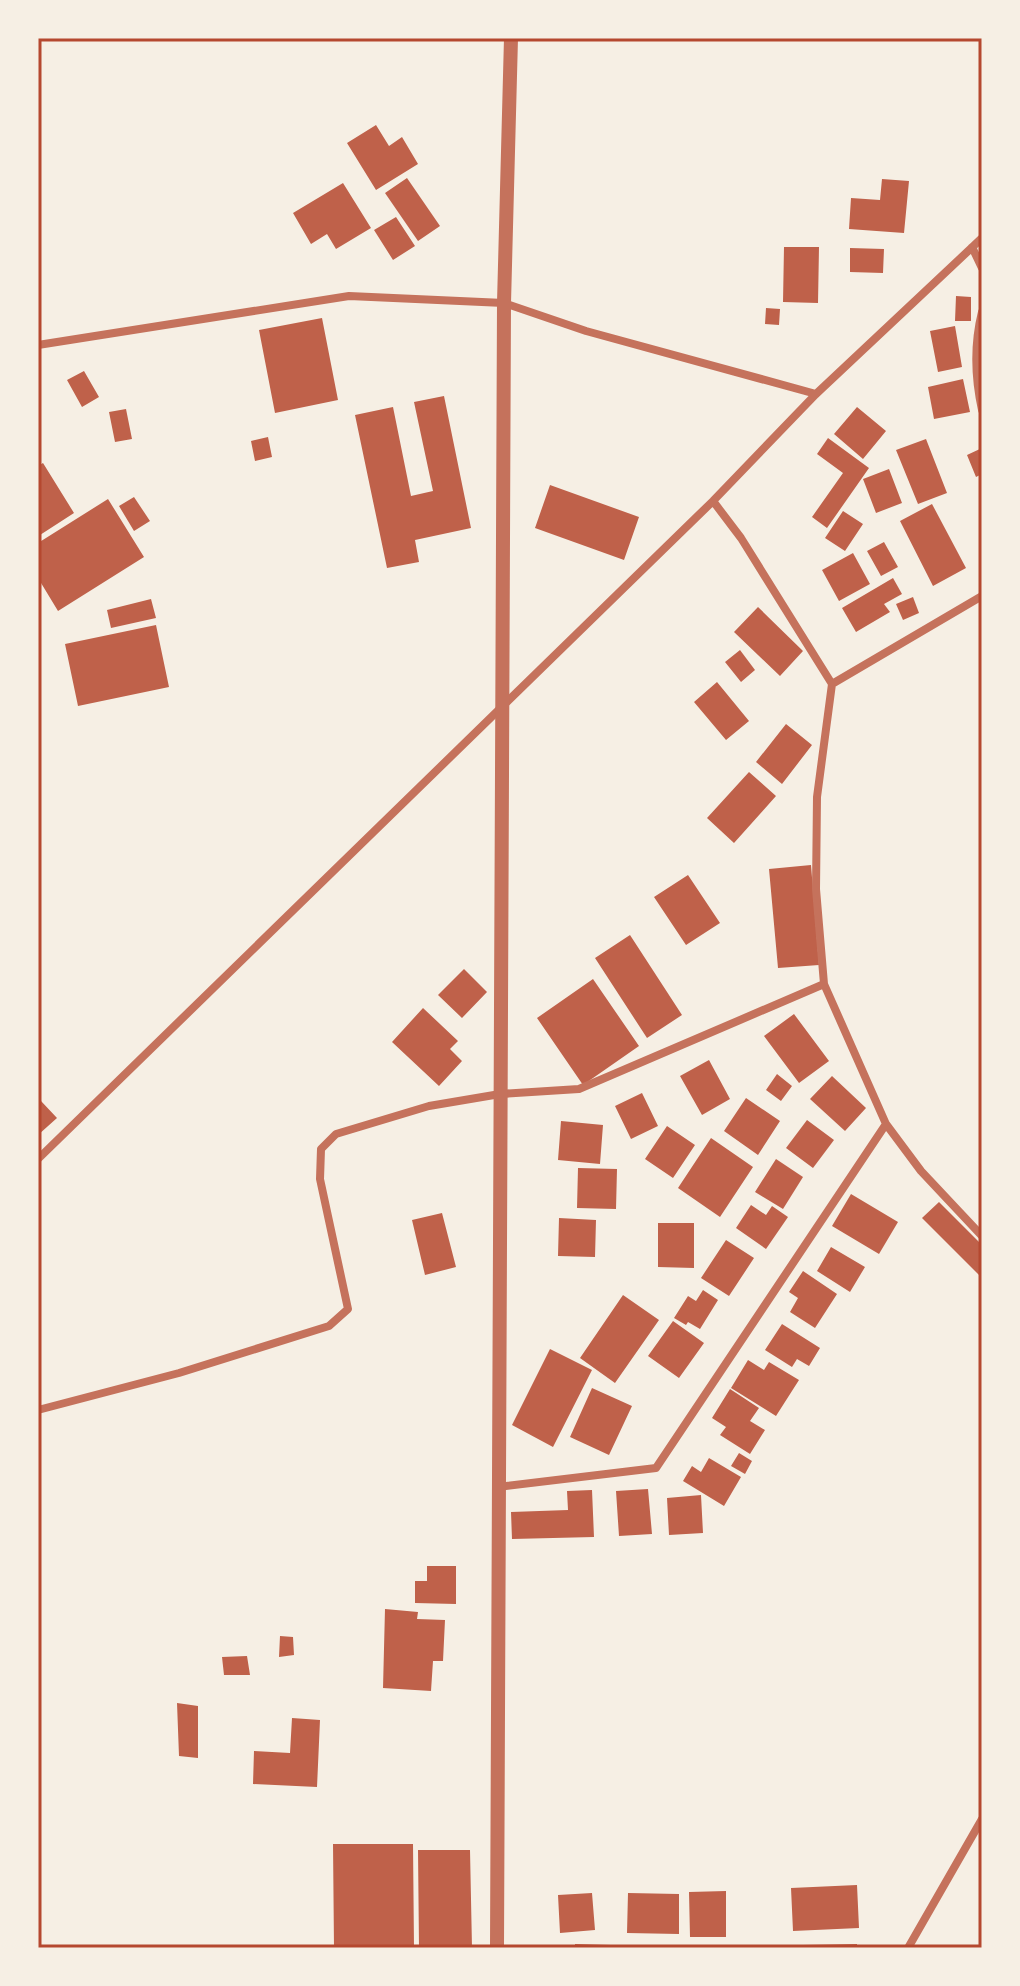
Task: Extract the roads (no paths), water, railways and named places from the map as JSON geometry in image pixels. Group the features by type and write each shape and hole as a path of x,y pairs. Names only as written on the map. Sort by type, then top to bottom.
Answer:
{"street":[{"path":"497,1948 501,708 504,303 511,38"},
{"path":"38,1159 713,501 816,394 982,238"},
{"path":"972,247 982,268"},
{"path":"38,345 349,296 504,303 586,331 816,394"},
{"path":"982,312 978,330 977,385 982,410"},
{"path":"713,501 741,538 832,684 817,797 816,889 824,984 886,1124 921,1171 982,1236"},
{"path":"832,684 982,596"},
{"path":"38,1410 179,1373 329,1326 348,1309 320,1179 321,1149 336,1134 429,1106 500,1094 579,1089 824,984"},
{"path":"498,1487 656,1468 886,1124"},
{"path":"908,1948 982,1819"}]}
